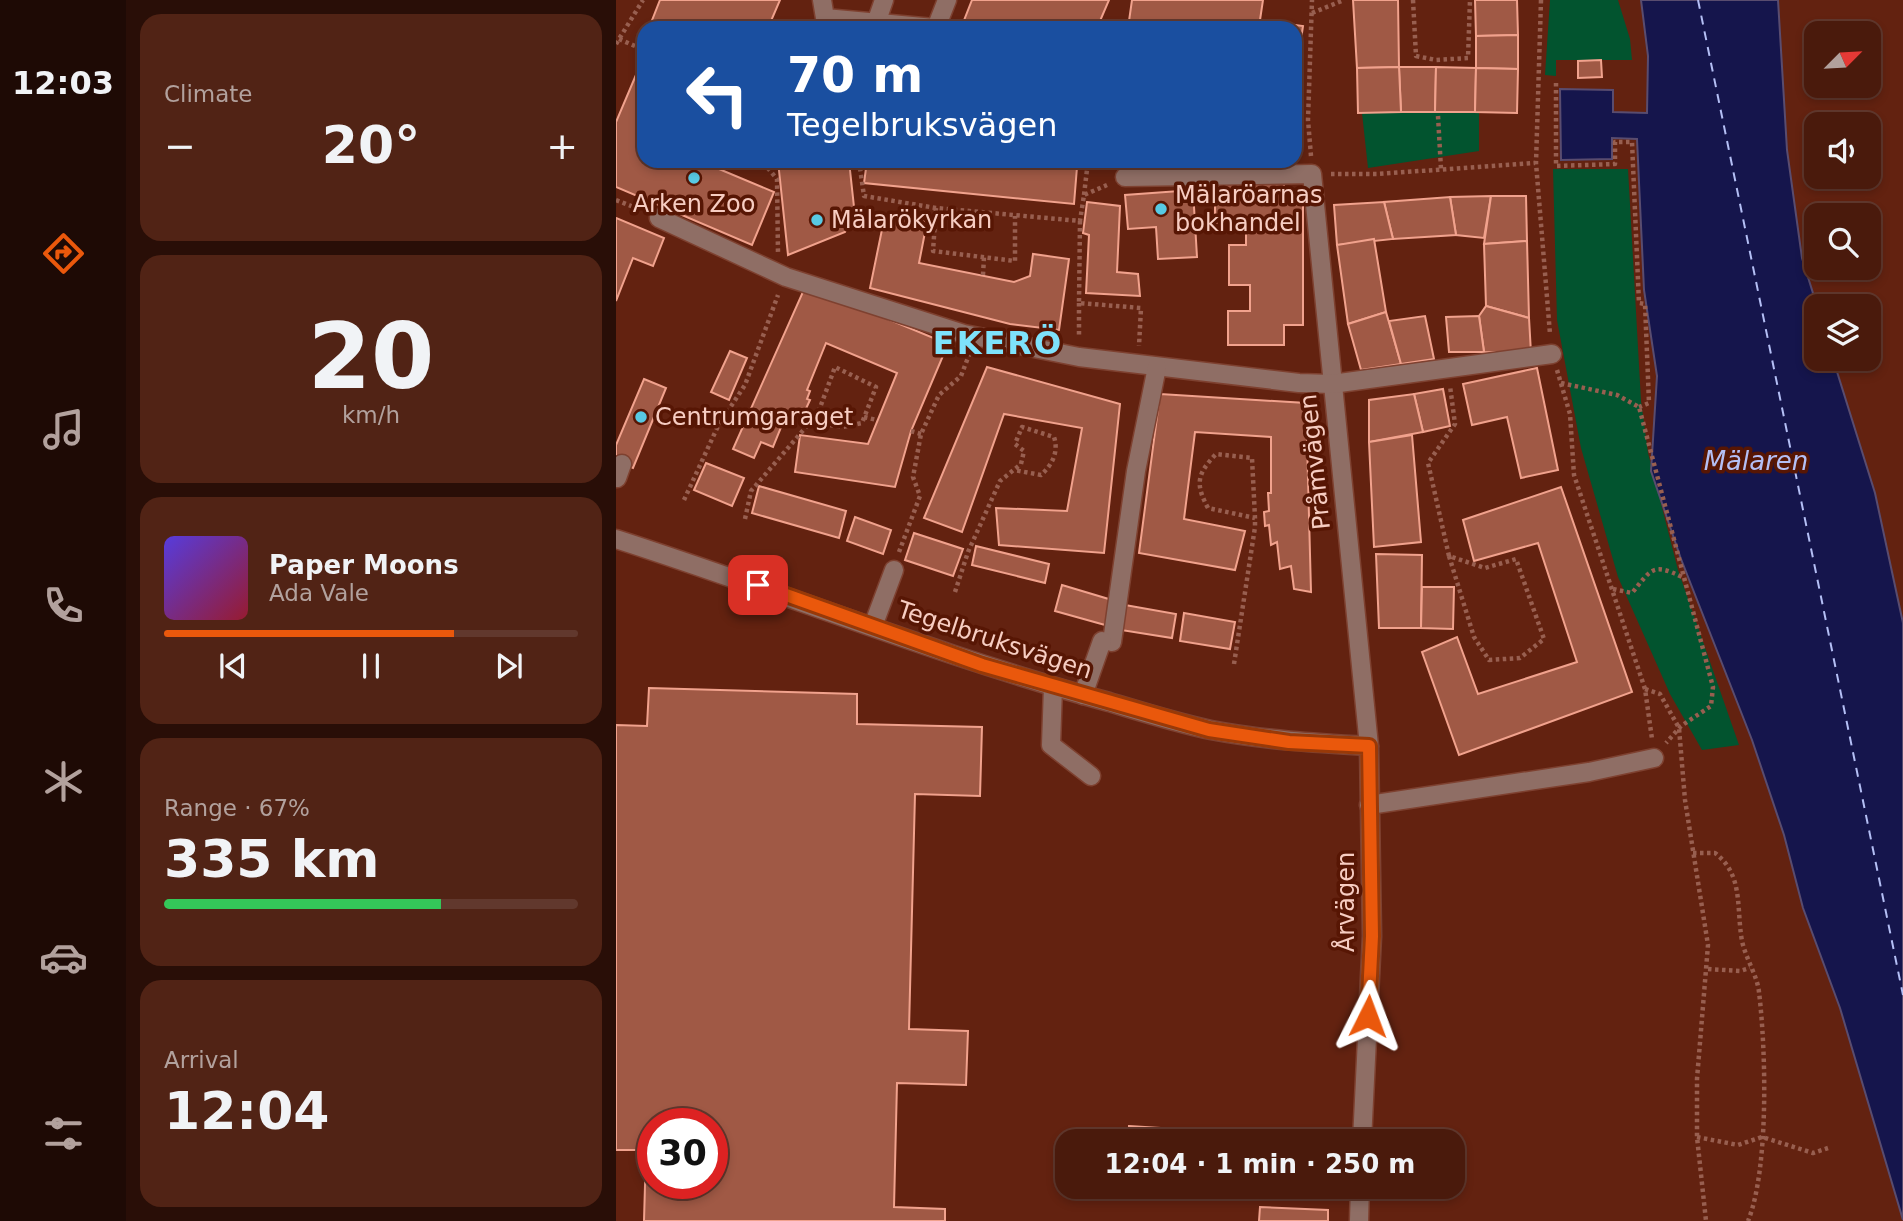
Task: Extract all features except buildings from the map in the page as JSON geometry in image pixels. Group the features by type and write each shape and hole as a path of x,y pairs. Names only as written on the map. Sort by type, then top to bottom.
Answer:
{"street":[{"path":"822,0 825,18 856,21"},
{"path":"878,21 884,0"},
{"path":"938,21 947,0"},
{"path":"1125,177 1312,174"},
{"name":"Pråmvägen","path":"1312,174 1369,746"},
{"path":"659,218 709,248 780,274 975,336 1079,357 1300,383 1332,384 1552,354"},
{"path":"1083,695 1107,641 1157,367"},
{"name":"Tegelbruksvägen","path":"616,539 1053,687 1209,730 1289,742 1369,746"},
{"path":"873,626 894,570"},
{"path":"1053,687 1051,745 1091,776"},
{"name":"Årvägen","path":"1363,1129 1372,936 1369,746"},
{"path":"1369,805 1589,772 1654,758"},
{"path":"1359,1221 1360,1199"}],"path":[{"path":"637,48 617,41 643,0"},
{"path":"1312,0 1308,120 1312,174 1535,163"},
{"path":"1311,13 1344,0"},
{"path":"1413,0 1416,56 1436,62 1468,58 1470,0"},
{"path":"1541,0 1535,163 1552,354 1570,414 1574,475 1646,689 1654,758"},
{"path":"1556,83 1556,166 1615,164 1615,142 1632,142 1639,303 1645,304 1649,403 1639,407 1606,392 1561,383"},
{"path":"1438,116 1441,169"},
{"path":"684,500 718,426 745,385 780,274 777,179 768,168"},
{"path":"860,168 864,196 936,208 1080,221"},
{"path":"1079,357 1080,221 1087,168"},
{"path":"1084,195 1125,177"},
{"path":"616,200 659,218"},
{"path":"936,208 933,251 1015,261 1015,216"},
{"path":"983,275 984,257"},
{"path":"1079,303 1141,308 1138,365"},
{"path":"894,570 920,496 914,477 921,434 939,395 961,376 975,336"},
{"path":"745,519 751,491 810,422 818,413 835,367 876,387 862,423 843,427 810,422"},
{"path":"1447,368 1455,425 1428,463 1449,556 1474,637 1489,660 1520,658 1544,639 1516,559 1485,568 1449,556"},
{"path":"1639,407 1713,688 1711,706 1679,728 1654,758"},
{"path":"864,417 877,420"},
{"path":"955,592 968,552 1000,481 1021,464 1024,451 1015,444 1022,427 1054,437 1056,445 1052,465 1041,475 1014,470"},
{"path":"911,431 921,434"},
{"path":"1234,664 1250,575 1255,519 1252,458 1216,454 1202,468 1198,491 1208,508 1255,519"},
{"path":"1612,589 1632,593 1646,573 1656,568 1682,577"},
{"path":"1646,689 1660,694 1679,728 1685,800 1705,913 1708,969 1697,1079 1697,1137 1706,1221"},
{"path":"1693,853 1715,853 1732,869 1736,881 1743,943 1759,989 1763,1059 1762,1137 1757,1198 1748,1221"},
{"path":"1708,969 1740,971 1750,968"},
{"path":"1697,1137 1738,1145 1762,1137 1813,1153 1828,1148"}],"green space":[{"path":"1550,0 1618,0 1630,39 1632,60 1556,60 1556,76 1545,75"},
{"path":"1479,112 1479,151 1368,168 1362,113"},
{"path":"1553,169 1628,169 1641,401 1648,453 1678,570 1739,745 1702,750 1670,694 1618,577 1581,448 1557,320"}],"water":[{"name":"Mälaren","path":"1641,0 1778,0 1787,150 1804,280 1809,280 1813,294 1804,294 1804,371 1837,371 1875,493 1903,623 1903,1220 1840,1008 1803,908 1784,835 1752,740 1681,559 1651,471 1657,376 1644,290 1637,139 1612,138 1612,159 1561,160 1560,89 1613,90 1613,112 1647,113 1648,56"}],"ferry route":[{"path":"1698,0 1903,995"}],"place":[{"name":"Arken Zoo","path":"694,178"},
{"name":"Mälaröarnas bokhandel","path":"1161,209"},
{"name":"Mälarökyrkan","path":"817,220"},
{"name":"Centrumgaraget","path":"641,417"}],"district":[{"name":"EKERÖ","path":"998,343"}],"route":[{"path":"758,585 982,665 1209,730 1289,742 1369,746 1372,936 1368,1016"}]}
